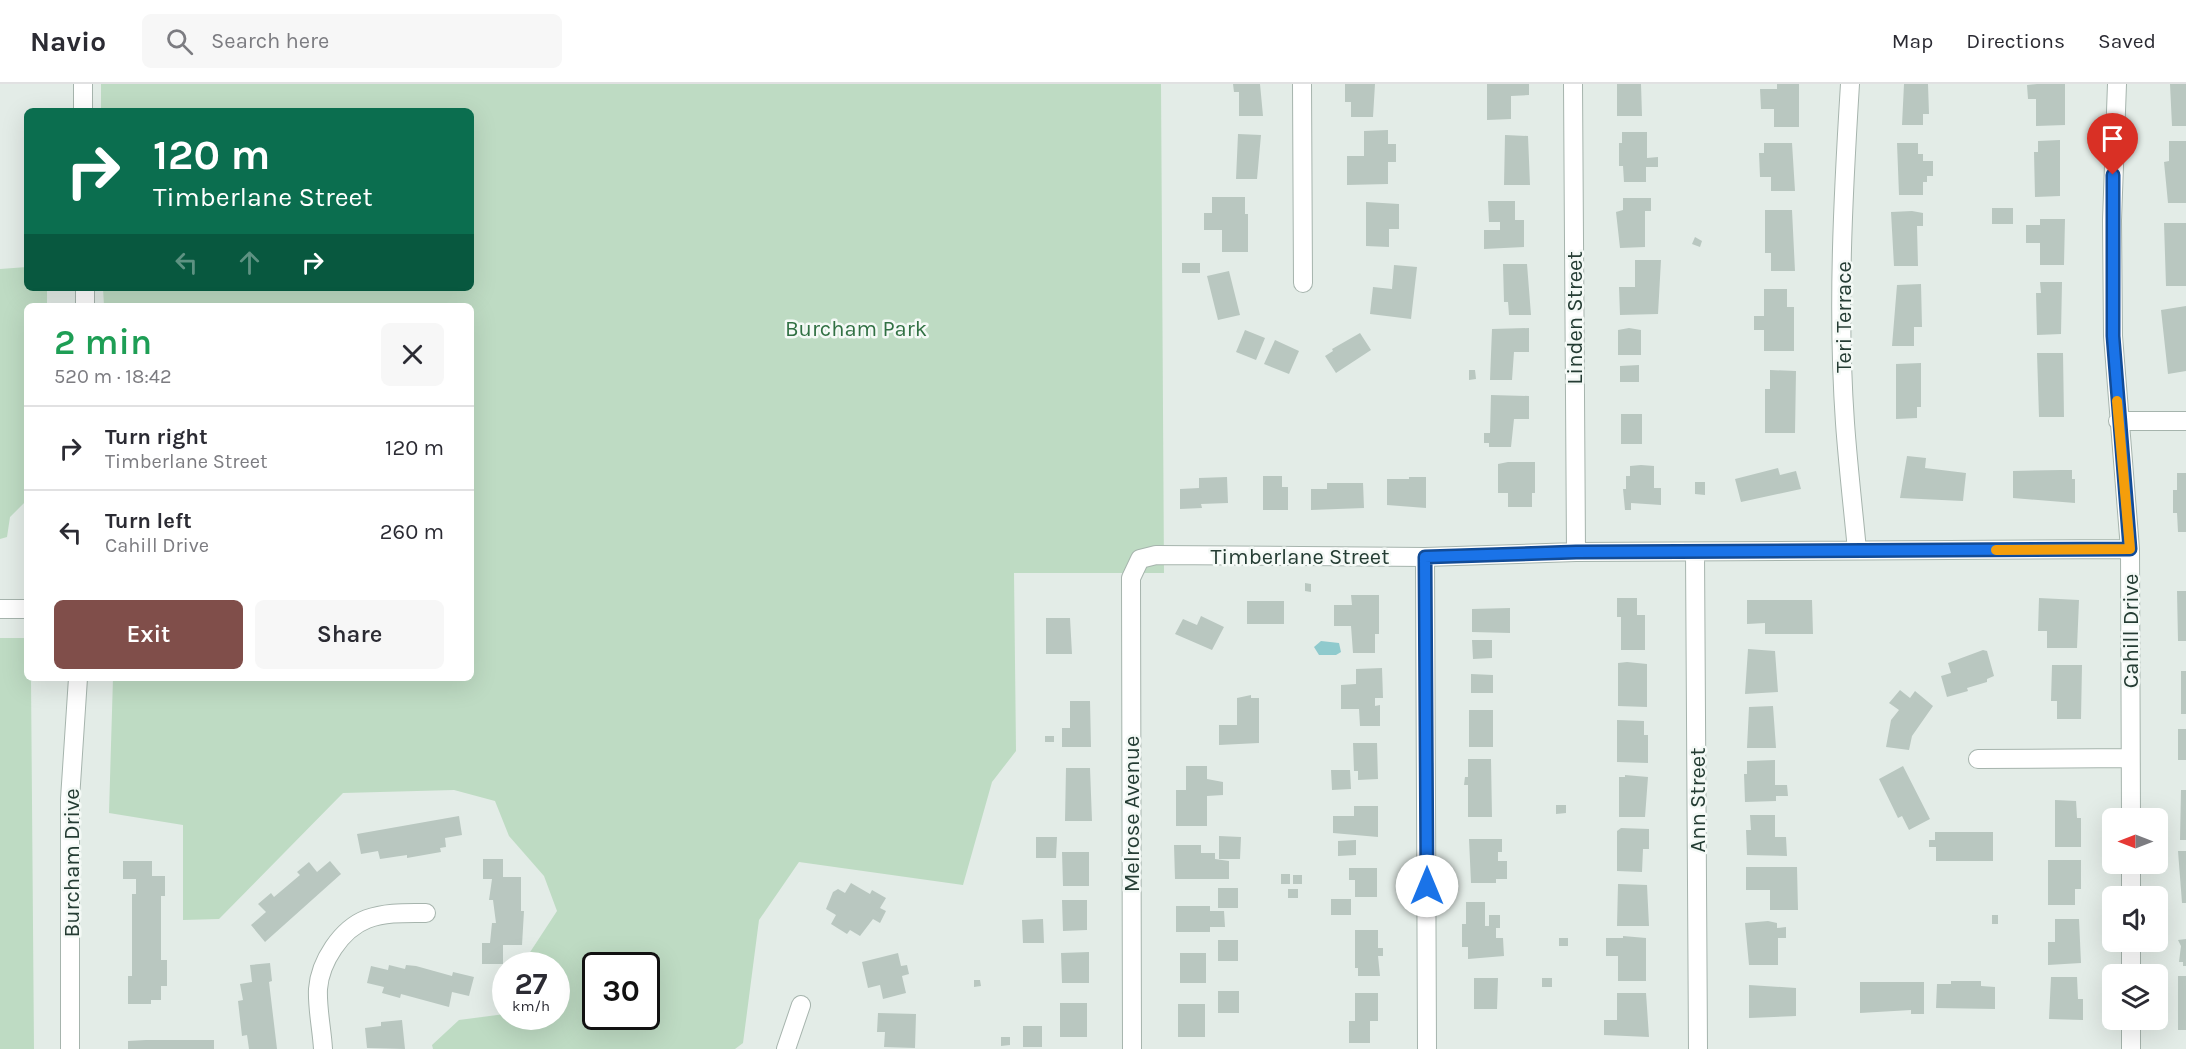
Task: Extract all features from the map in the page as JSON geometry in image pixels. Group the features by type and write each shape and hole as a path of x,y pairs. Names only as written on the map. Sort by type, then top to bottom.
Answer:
{"street":[{"path":"83,84 83,108"},
{"path":"1302,84 1303,283"},
{"name":"Linden Street","path":"1573,84 1576,552"},
{"name":"Teri Terrace","path":"1850,84 1844,190 1842,303 1845,422 1857,550"},
{"name":"Cahill Drive","path":"2117,84 2112,220 2113,336 2130,549 2130,808"},
{"path":"2118,421 2186,421"},
{"name":"Timberlane Street","path":"1131,578 1140,559 1156,555 1425,557 1576,552 2130,549"},
{"name":"Ann Street","path":"1695,552 1698,1049"},
{"path":"1425,557 1427,1049"},
{"name":"Melrose Avenue","path":"1131,578 1132,1049"},
{"path":"0,609 24,609"},
{"name":"Burcham Drive","path":"70,1049 70,799 78,681"},
{"path":"1978,759 2130,758"},
{"path":"324,1049 318,990 329,955 341,940 365,919 393,913 426,913"},
{"path":"786,1049 801,1005"},
{"path":"2131,1030 2131,1049"}],"green space":[{"name":"Burcham Park","path":"101,84 1161,84 1164,573 1014,573 1016,751 992,782 963,885 799,862 759,920 743,1043 735,1049 433,1049 432,1045 459,1020 492,1016 492,1030 570,1030 570,952 530,952 557,911 544,876 509,836 495,801 454,790 343,793 219,919 183,920 183,825 109,813 113,681 474,681 474,303 104,303 103,291 474,291 474,108 101,108"},
{"path":"24,267 24,291 47,291 47,303 24,303 24,503 10,517 7,537 0,539 0,269"},
{"path":"0,638 24,638 24,681 31,681 34,1049 0,1049"}],"water":[{"path":"1321,641 1339,643 1341,652 1336,655 1319,655 1314,647"}],"building":[{"path":"1233,84 1260,84 1263,116 1239,116 1239,92 1234,92"},
{"path":"1345,84 1375,84 1373,117 1351,117 1351,102 1345,102"},
{"path":"1487,84 1529,84 1529,95 1511,96 1511,119 1487,120"},
{"path":"1617,84 1641,84 1642,116 1617,116"},
{"path":"1777,84 1799,84 1799,127 1774,127 1774,109 1761,109 1760,89 1777,89"},
{"path":"1904,84 1928,84 1929,114 1923,114 1923,125 1902,125"},
{"path":"2065,84 2065,125 2036,126 2036,99 2028,99 2027,85"},
{"path":"2170,84 2186,84 2186,126 2172,126"},
{"path":"1388,130 1388,144 1396,144 1396,162 1388,162 1388,184 1347,185 1347,156 1364,156 1364,131"},
{"path":"1622,132 1647,132 1647,158 1658,157 1658,167 1646,167 1646,182 1624,182 1623,166 1619,166 1619,143 1622,143"},
{"path":"1238,134 1261,135 1257,179 1236,179"},
{"path":"1505,135 1528,136 1530,185 1504,185"},
{"path":"2060,140 2060,196 2035,197 2034,152 2038,152 2038,141"},
{"path":"2169,141 2186,141 2186,203 2168,203 2164,162 2169,161"},
{"path":"1764,143 1792,143 1795,191 1771,191 1771,177 1760,177 1759,153 1764,153"},
{"path":"1897,143 1918,143 1918,154 1923,154 1923,161 1933,161 1933,176 1927,176 1927,182 1923,182 1923,195 1899,195"},
{"path":"1212,197 1245,197 1245,214 1248,214 1248,252 1222,252 1222,230 1204,230 1204,213 1212,213"},
{"path":"1623,198 1651,198 1651,211 1645,211 1645,247 1620,248 1616,212 1623,210"},
{"path":"1488,201 1515,201 1515,220 1524,220 1524,247 1484,249 1484,230 1500,230 1500,222 1489,222"},
{"path":"1366,202 1399,204 1399,229 1389,229 1389,247 1366,246"},
{"path":"1992,208 2013,208 2013,224 1992,224"},
{"path":"1765,210 1792,210 1795,271 1771,271 1771,253 1765,253"},
{"path":"1891,212 1923,213 1923,226 1917,226 1918,266 1894,266"},
{"path":"2040,219 2065,219 2064,265 2040,265 2040,243 2026,243 2026,225 2040,225"},
{"path":"2164,223 2186,223 2186,286 2166,286"},
{"path":"1695,237 1702,241 1700,247 1692,244"},
{"path":"1635,260 1661,260 1658,314 1620,315 1619,287 1635,287"},
{"path":"1182,263 1200,263 1200,273 1182,273"},
{"path":"1503,264 1527,264 1531,315 1509,315 1508,302 1504,302"},
{"path":"1394,265 1417,267 1411,319 1370,314 1373,287 1392,289"},
{"path":"1229,271 1240,315 1218,320 1207,276"},
{"path":"2040,282 2062,282 2061,334 2037,335 2036,293 2041,293"},
{"path":"1921,284 1922,327 1914,327 1914,346 1892,346 1897,285"},
{"path":"1764,289 1787,289 1787,307 1794,307 1794,351 1764,351 1764,330 1754,330 1754,316 1764,316"},
{"path":"2186,306 2186,371 2168,374 2161,310"},
{"path":"1529,328 1529,352 1514,352 1512,380 1490,380 1492,329"},
{"path":"1629,328 1641,330 1641,355 1618,355 1618,330"},
{"path":"1245,330 1265,338 1256,360 1236,352"},
{"path":"1360,333 1371,350 1336,373 1325,356 1333,351 1332,349"},
{"path":"1275,340 1299,351 1289,374 1264,364"},
{"path":"2037,353 2063,353 2064,417 2039,417"},
{"path":"1921,363 1921,407 1917,407 1917,418 1896,419 1896,364"},
{"path":"1639,365 1639,382 1620,382 1620,366"},
{"path":"1469,370 1475,370 1476,379 1469,380"},
{"path":"1770,370 1796,371 1795,433 1765,433 1765,389 1770,389"},
{"path":"1491,395 1529,396 1529,419 1514,419 1511,447 1489,447 1489,443 1484,443 1484,433 1490,433"},
{"path":"1621,414 1642,414 1642,444 1621,444"},
{"path":"1907,456 1926,458 1925,468 1966,473 1963,501 1900,498"},
{"path":"1535,462 1535,493 1532,493 1532,507 1508,507 1508,493 1498,493 1498,464"},
{"path":"1630,466 1654,466 1654,488 1661,488 1661,505 1631,503 1631,510 1625,510 1623,489 1626,489 1626,476 1630,476"},
{"path":"1778,468 1780,475 1796,471 1801,489 1741,502 1735,479"},
{"path":"2072,470 2072,479 2075,479 2075,503 2013,498 2013,471"},
{"path":"2177,473 2186,473 2186,532 2178,532 2177,513 2173,513 2173,490 2177,490"},
{"path":"1263,476 1282,476 1282,487 1288,487 1288,510 1263,510"},
{"path":"1227,477 1228,503 1201,504 1202,508 1180,509 1180,489 1199,488 1199,478"},
{"path":"1409,477 1426,477 1426,508 1387,505 1387,479 1409,479"},
{"path":"1695,482 1705,482 1705,495 1695,494"},
{"path":"1327,483 1363,483 1364,508 1311,510 1311,489 1327,489"},
{"path":"1305,583 1311,584 1311,592 1305,591"},
{"path":"2177,591 2186,591 2186,641 2178,641"},
{"path":"1351,595 1379,595 1379,634 1375,634 1375,653 1353,653 1351,626 1334,626 1334,605 1352,605"},
{"path":"1617,598 1637,598 1637,615 1645,615 1645,650 1621,650 1621,617 1617,617"},
{"path":"2039,598 2079,600 2077,648 2047,648 2047,631 2038,631"},
{"path":"1747,600 1812,600 1813,634 1765,634 1765,623 1747,624"},
{"path":"1247,601 1284,601 1284,624 1247,624"},
{"path":"1510,608 1510,633 1472,632 1472,609"},
{"path":"1201,616 1224,627 1212,650 1175,634 1183,619 1197,625"},
{"path":"1046,618 1070,618 1072,654 1046,654"},
{"path":"1472,640 1492,640 1492,658 1473,659"},
{"path":"1748,649 1775,651 1778,692 1745,694"},
{"path":"1983,650 1987,651 1994,676 1987,679 1987,682 1967,688 1968,691 1947,697 1941,676 1951,673 1948,663"},
{"path":"1618,663 1647,664 1647,707 1618,706"},
{"path":"2052,665 2082,665 2081,719 2057,719 2057,701 2051,701"},
{"path":"1382,668 1383,698 1375,698 1375,706 1380,705 1380,726 1360,726 1359,709 1341,709 1341,685 1356,684 1356,669"},
{"path":"2181,671 2186,671 2186,714 2181,714"},
{"path":"1471,674 1493,675 1493,693 1471,693"},
{"path":"1900,690 1910,698 1915,691 1933,706 1912,736 1909,750 1886,747 1891,720 1899,710 1889,703"},
{"path":"1251,695 1251,698 1259,698 1259,743 1219,745 1219,725 1237,725 1237,698"},
{"path":"1070,701 1090,701 1091,747 1062,747 1062,728 1070,728"},
{"path":"1773,706 1776,748 1747,748 1749,707"},
{"path":"1469,710 1493,710 1493,747 1469,747"},
{"path":"1617,720 1644,721 1644,735 1648,735 1648,763 1617,762"},
{"path":"2178,729 2186,729 2186,760 2178,760"},
{"path":"1045,736 1054,736 1054,742 1045,742"},
{"path":"1353,743 1377,743 1378,779 1358,780 1358,771 1354,771"},
{"path":"1468,759 1491,759 1492,817 1468,817 1468,785 1464,785 1465,777 1468,777"},
{"path":"1775,760 1775,785 1787,785 1788,796 1776,796 1776,801 1745,802 1744,774 1747,774 1747,761"},
{"path":"1186,766 1207,766 1207,779 1223,782 1223,795 1207,796 1207,826 1176,826 1176,790 1186,790"},
{"path":"1903,766 1930,819 1909,830 1902,816 1898,818 1879,779"},
{"path":"1066,768 1090,768 1092,821 1065,821"},
{"path":"1331,770 1350,770 1351,789 1332,790"},
{"path":"1625,775 1648,777 1645,817 1619,817 1619,777 1625,777"},
{"path":"2181,790 2186,790 2186,840 2180,840"},
{"path":"2055,800 2076,801 2077,818 2081,818 2081,847 2055,847"},
{"path":"1556,805 1566,805 1566,813 1556,814"},
{"path":"1354,806 1378,806 1378,837 1333,833 1333,816 1354,816"},
{"path":"1750,815 1775,815 1775,837 1786,837 1787,856 1747,855 1746,830 1751,830"},
{"path":"459,816 462,835 445,838 446,847 440,848 441,852 407,858 407,855 380,859 378,851 361,854 357,834"},
{"path":"1621,828 1649,829 1649,849 1643,849 1642,872 1617,871 1617,831"},
{"path":"1935,832 1993,832 1993,861 1936,861 1936,847 1929,847 1929,840 1935,840"},
{"path":"1219,836 1241,837 1240,859 1219,859"},
{"path":"1036,837 1057,837 1056,858 1036,858"},
{"path":"1469,839 1502,839 1502,852 1498,852 1498,861 1507,861 1507,879 1496,879 1496,883 1471,883"},
{"path":"1356,840 1356,855 1338,856 1338,841"},
{"path":"1174,845 1201,845 1201,853 1215,853 1215,859 1229,861 1229,879 1175,879"},
{"path":"2178,851 2186,851 2186,903 2182,903"},
{"path":"1062,852 1089,852 1089,886 1063,886"},
{"path":"483,859 503,859 503,877 521,877 521,911 524,911 522,945 503,945 503,952 492,952 492,964 482,964 482,943 490,943 492,923 496,923 493,900 489,900 492,879 483,879"},
{"path":"2048,860 2081,860 2081,889 2075,889 2075,905 2048,905"},
{"path":"123,861 152,861 152,876 165,876 165,896 161,896 161,960 167,960 167,986 161,986 161,1000 151,1000 151,1004 128,1004 128,976 132,976 132,894 136,894 136,879 123,879"},
{"path":"330,861 341,874 265,942 251,925 266,912 258,904 271,893 274,897 300,875 297,872 309,862 317,872"},
{"path":"1746,867 1797,867 1798,910 1770,910 1770,890 1746,890"},
{"path":"1349,868 1377,868 1377,897 1355,897 1355,880 1349,880"},
{"path":"1281,874 1290,874 1290,884 1281,884"},
{"path":"1293,875 1302,875 1302,884 1293,884"},
{"path":"851,883 870,894 872,890 886,898 880,908 886,911 880,923 873,919 860,936 850,930 847,934 831,924 836,915 826,909 833,892 838,889 845,893"},
{"path":"1618,884 1647,885 1649,926 1617,926"},
{"path":"1218,888 1238,888 1238,908 1218,908"},
{"path":"1288,889 1298,889 1298,898 1288,898"},
{"path":"1331,899 1351,899 1351,915 1331,915"},
{"path":"1062,900 1087,900 1087,930 1063,931"},
{"path":"1466,902 1485,902 1485,926 1489,926 1489,915 1500,915 1500,928 1496,928 1496,938 1503,938 1504,956 1468,959 1468,947 1462,947 1462,924 1466,924"},
{"path":"1176,906 1210,906 1210,911 1224,911 1225,927 1210,927 1210,932 1176,932"},
{"path":"1992,915 1998,915 1998,924 1992,924"},
{"path":"1043,919 1044,943 1023,943 1022,920"},
{"path":"2055,919 2079,919 2081,963 2048,965 2048,942 2055,942"},
{"path":"1768,921 1777,923 1777,928 1786,927 1786,938 1778,938 1778,965 1749,965 1745,923"},
{"path":"1355,930 1378,930 1378,948 1383,948 1383,956 1378,956 1380,976 1358,976 1358,968 1355,968"},
{"path":"1623,936 1646,938 1646,981 1618,981 1618,956 1606,956 1606,938 1623,938"},
{"path":"1559,938 1568,938 1568,946 1559,946"},
{"path":"2186,939 2186,966 2183,966 2183,962 2179,962 2181,946 2178,940"},
{"path":"1218,940 1238,940 1238,961 1218,961"},
{"path":"1089,952 1089,983 1062,983 1061,953"},
{"path":"898,953 901,966 907,965 909,974 902,976 906,993 883,999 880,985 868,988 862,962"},
{"path":"1180,953 1206,953 1206,983 1180,983"},
{"path":"270,963 272,981 269,982 277,1049 249,1049 247,1035 242,1036 238,1001 243,1000 240,984 252,982 250,965"},
{"path":"389,965 405,969 406,965 416,966 452,976 453,972 474,977 469,996 452,992 449,1007 401,994 400,998 382,993 384,987 367,983 371,966 388,970"},
{"path":"2178,976 2186,976 2186,1030 2178,1030"},
{"path":"2051,977 2077,977 2078,999 2083,999 2083,1020 2049,1019"},
{"path":"1474,978 1498,978 1497,1009 1474,1009"},
{"path":"1542,978 1552,978 1552,987 1542,987"},
{"path":"974,980 980,980 981,986 974,987"},
{"path":"1951,981 1981,981 1981,986 1995,987 1995,1009 1936,1008 1937,984 1951,984"},
{"path":"1860,982 1924,982 1924,1014 1911,1014 1911,1010 1860,1013"},
{"path":"1749,985 1796,988 1796,1016 1749,1018"},
{"path":"1218,991 1239,991 1239,1013 1218,1013"},
{"path":"1355,993 1378,993 1378,1021 1370,1021 1370,1043 1349,1043 1349,1021 1355,1021"},
{"path":"1617,993 1646,993 1649,1037 1604,1035 1604,1020 1617,1020"},
{"path":"1060,1003 1087,1003 1087,1037 1060,1037"},
{"path":"1178,1004 1205,1004 1205,1037 1178,1037"},
{"path":"878,1013 916,1014 915,1048 884,1047 885,1032 877,1032"},
{"path":"402,1020 405,1049 367,1048 365,1028 381,1026 381,1022"},
{"path":"1023,1026 1042,1026 1042,1047 1023,1047"},
{"path":"1001,1037 1010,1037 1010,1045 1001,1046"},
{"path":"214,1040 214,1049 128,1049 128,1041"}],"slow traffic":[{"path":"1996,550 2130,549 2117,401"}],"route":[{"path":"1427,886 1425,557 1576,552 2130,549 2113,336 2113,175"}]}
